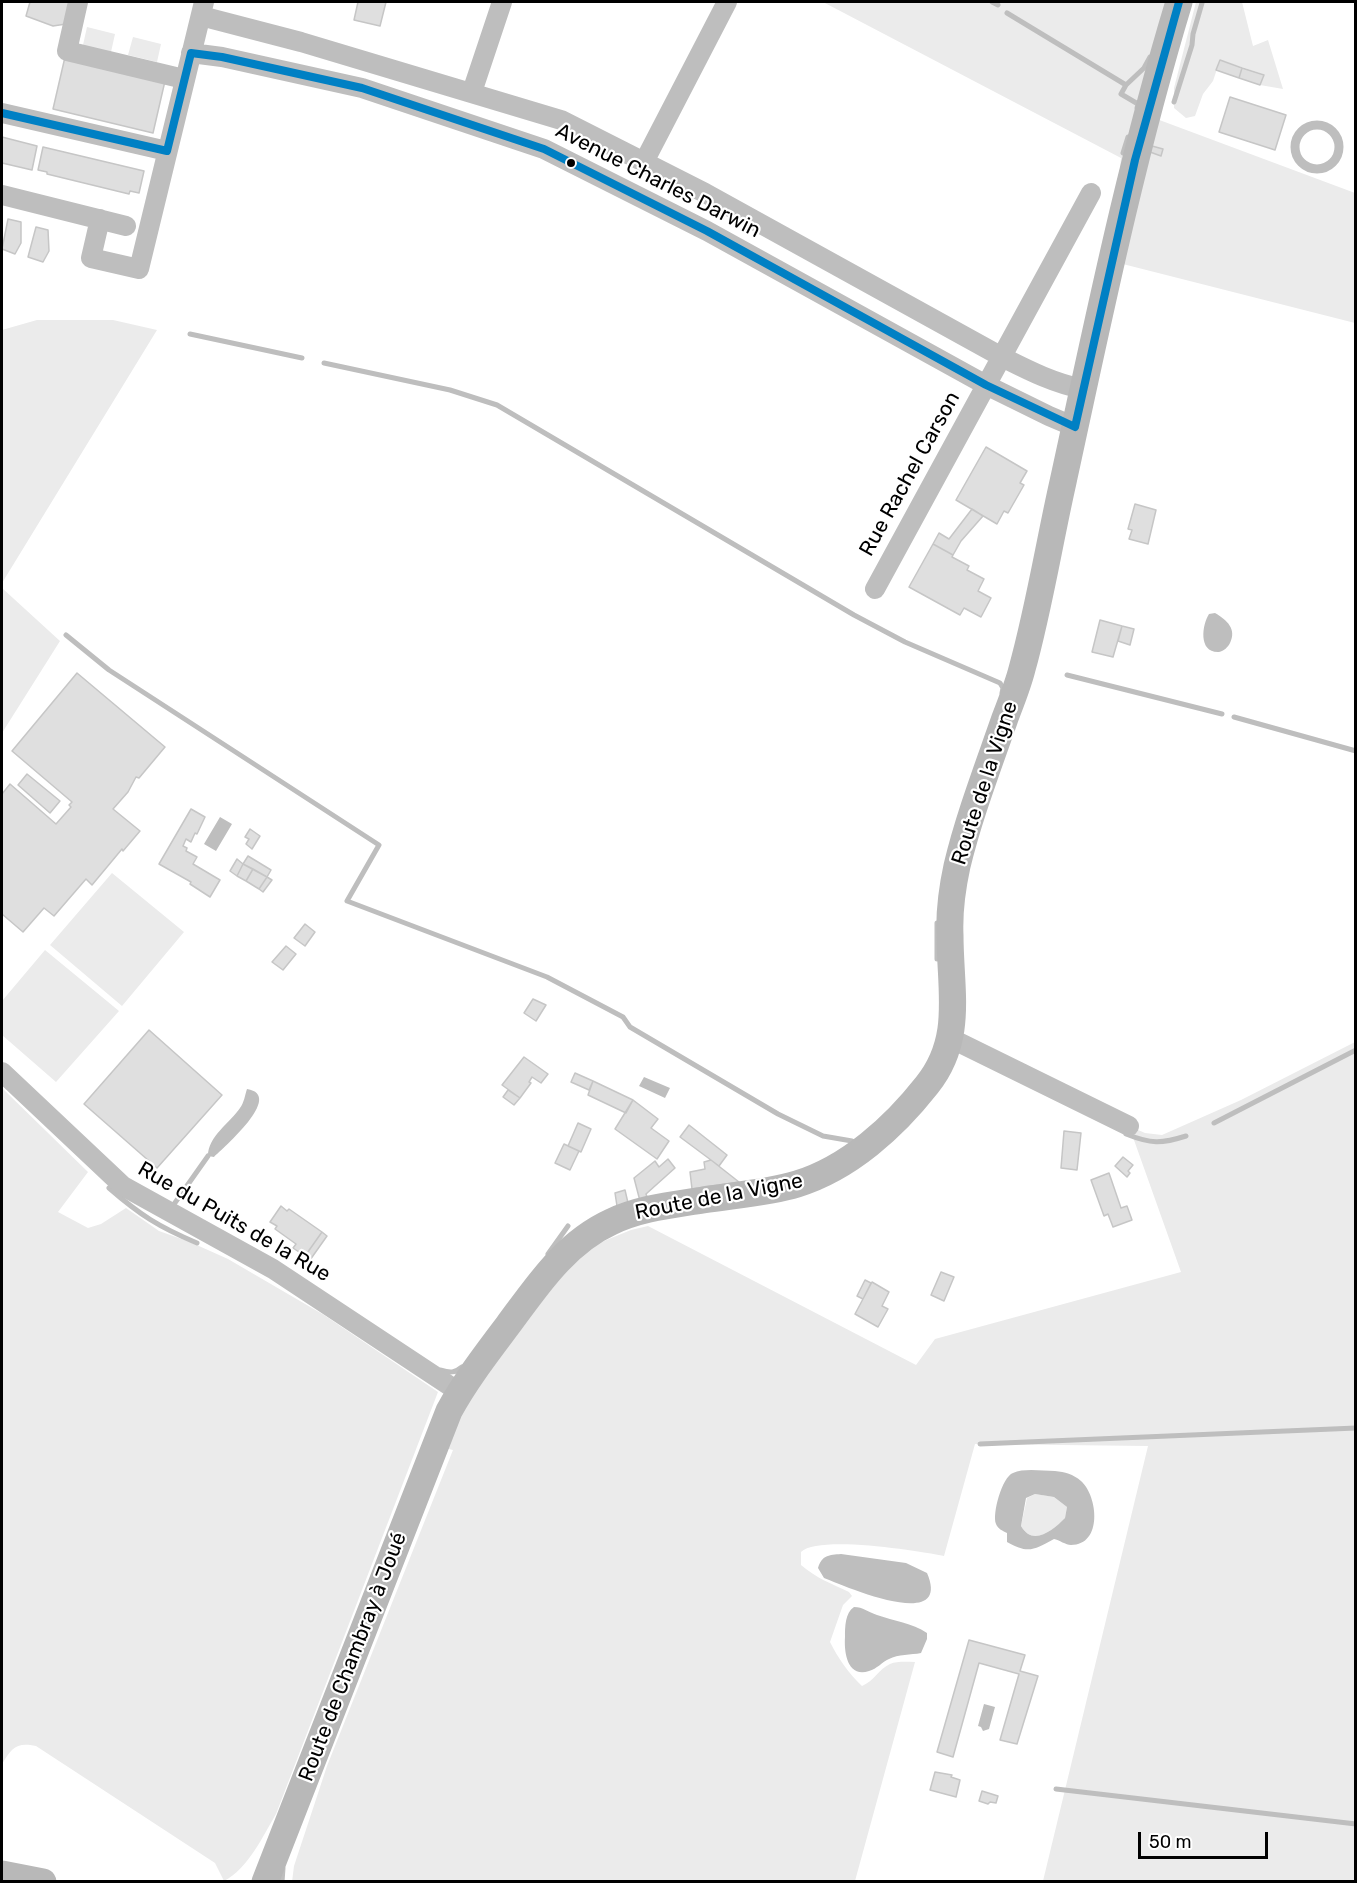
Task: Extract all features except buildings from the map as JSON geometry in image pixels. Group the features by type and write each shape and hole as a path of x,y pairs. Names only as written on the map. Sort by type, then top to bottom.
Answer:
{"street":[{"path":"78,2 67,51 184,79"},
{"path":"472,92 502,2"},
{"path":"644,162 727,2"},
{"path":"1075,427 1125,197 1179,2"},
{"path":"100,219 91,258 139,268 190,53 203,9"},
{"name":"Avenue Charles Darwin","path":"203,9 301,42 561,120 705,193 1002,357 1040,376 1083,389"},
{"name":"Avenue Charles Darwin","path":"190,53 222,57 362,88 544,149 707,231 986,385 1075,427"},
{"path":"2,113 167,151"},
{"name":"Rue Rachel Carson","path":"875,589 1091,193"},
{"path":"2,195 126,226"},
{"name":"Route de la Vigne","path":"440,1432 459,1392 537,1286 572,1247 588,1234 627,1215 657,1207 771,1190 797,1184 823,1174 867,1145 911,1103 938,1069 950,1038 953,1012 950,910 956,872 974,807 1022,670 1075,427"},
{"path":"950,1038 1129,1126"},
{"name":"Rue du Puits de la Rue","path":"2,1072 123,1186 273,1269 459,1392"},
{"name":"Route de Chambray à Joué","path":"265,1881 440,1432"},
{"path":"2,1874 43,1881"}],"lane":[{"path":"1322,125 1336,136 1339,146 1338,154 1333,162 1323,168 1307,167 1295,153 1296,139 1307,127 1322,125"}],"shaded area":[{"path":"823,2 1179,2 1146,115 1355,193 1355,323 1111,261 1121,158"},
{"path":"1196,2 1242,2 1253,46 1268,40 1283,89 1260,85 1263,74 1220,60 1213,81 1203,94 1195,116 1186,118 1174,108 1174,88"},
{"path":"87,27 115,34 111,52 83,45"},
{"path":"133,37 161,44 157,62 128,55"},
{"path":"37,320 113,320 157,330 2,583 2,330"},
{"path":"2,588 60,641 2,733"},
{"path":"1215,613 1230,625 1232,633 1228,646 1219,652 1208,648 1204,638 1209,614"},
{"path":"220,817 232,824 216,851 204,844"},
{"path":"112,873 184,932 122,1006 50,945"},
{"path":"45,950 119,1011 56,1082 2,1035 2,1001"},
{"path":"1355,1042 1355,1881 1043,1881 1148,1446 975,1444 944,1556 847,1544 811,1547 801,1552 801,1565 818,1577 849,1592 852,1596 843,1605 830,1642 844,1666 862,1686 890,1664 915,1662 855,1881 292,1882 294,1866 327,1766 453,1450 445,1448 465,1402 487,1369 574,1262 599,1243 648,1226 916,1365 935,1339 1181,1272 1129,1126 1145,1133 1162,1135 1241,1100"},
{"path":"644,1077 670,1088 665,1098 639,1086"},
{"path":"2,1088 88,1172 58,1212 88,1228 101,1224 126,1208 159,1231 228,1259 324,1315 438,1392 276,1814 248,1860 233,1876 224,1881 215,1863 36,1746 24,1745 15,1748 2,1764"},
{"path":"247,1089 257,1093 259,1101 256,1111 220,1152 214,1157 208,1156 215,1136 236,1114"},
{"path":"1017,1471 1050,1471 1072,1475 1087,1488 1094,1508 1093,1529 1081,1543 1071,1545 1054,1539 1041,1546 1026,1549 1007,1542 1007,1533 998,1527 995,1519 999,1496 1005,1481","holes":["1035,1494 1054,1497 1067,1507 1065,1518 1043,1534 1037,1536 1026,1532 1021,1526 1026,1498"]},
{"path":"1035,1494 1054,1497 1067,1507 1065,1518 1049,1531 1037,1536 1026,1532 1021,1526 1027,1498"},
{"path":"841,1554 906,1563 927,1573 931,1591 924,1600 911,1603 892,1601 871,1596 824,1578 818,1568 822,1560 830,1555"},
{"path":"854,1607 909,1624 927,1633 921,1653 900,1655 886,1660 875,1669 856,1671 848,1662 845,1643 846,1620"},
{"path":"984,1704 995,1707 989,1729 983,1731 978,1726"}],"waterway":[{"path":"992,2 998,5"},
{"path":"1174,102 1192,45 1202,3"},
{"path":"1007,13 1126,85 1121,94 1138,104 1137,108"},
{"path":"1126,85 1144,68 1150,57"},
{"path":"1123,153 1128,137"},
{"path":"190,334 302,358"},
{"path":"324,363 450,390 497,405 854,615 905,642 1000,683 1003,688 1002,693"},
{"path":"66,635 109,670 379,845 347,901 547,977 623,1017 630,1027 778,1114 823,1136 852,1141"},
{"path":"1067,675 1222,714"},
{"path":"1234,717 1356,751"},
{"path":"937,923 937,959"},
{"path":"1214,1123 1356,1050"},
{"path":"1126,1134 1156,1142 1186,1136"},
{"path":"172,1207 208,1156"},
{"path":"109,1188 150,1220 197,1243"},
{"path":"548,1254 568,1226"},
{"path":"441,1370 452,1372 462,1367"},
{"path":"980,1444 1356,1428"},
{"path":"1056,1789 1356,1824"},
{"path":"282,1882 283,1868"}],"transit line":[{"path":"2,113 167,151 191,53 222,57 362,88 544,149 707,231 986,385 1075,427 1135,160 1179,2"}]}
